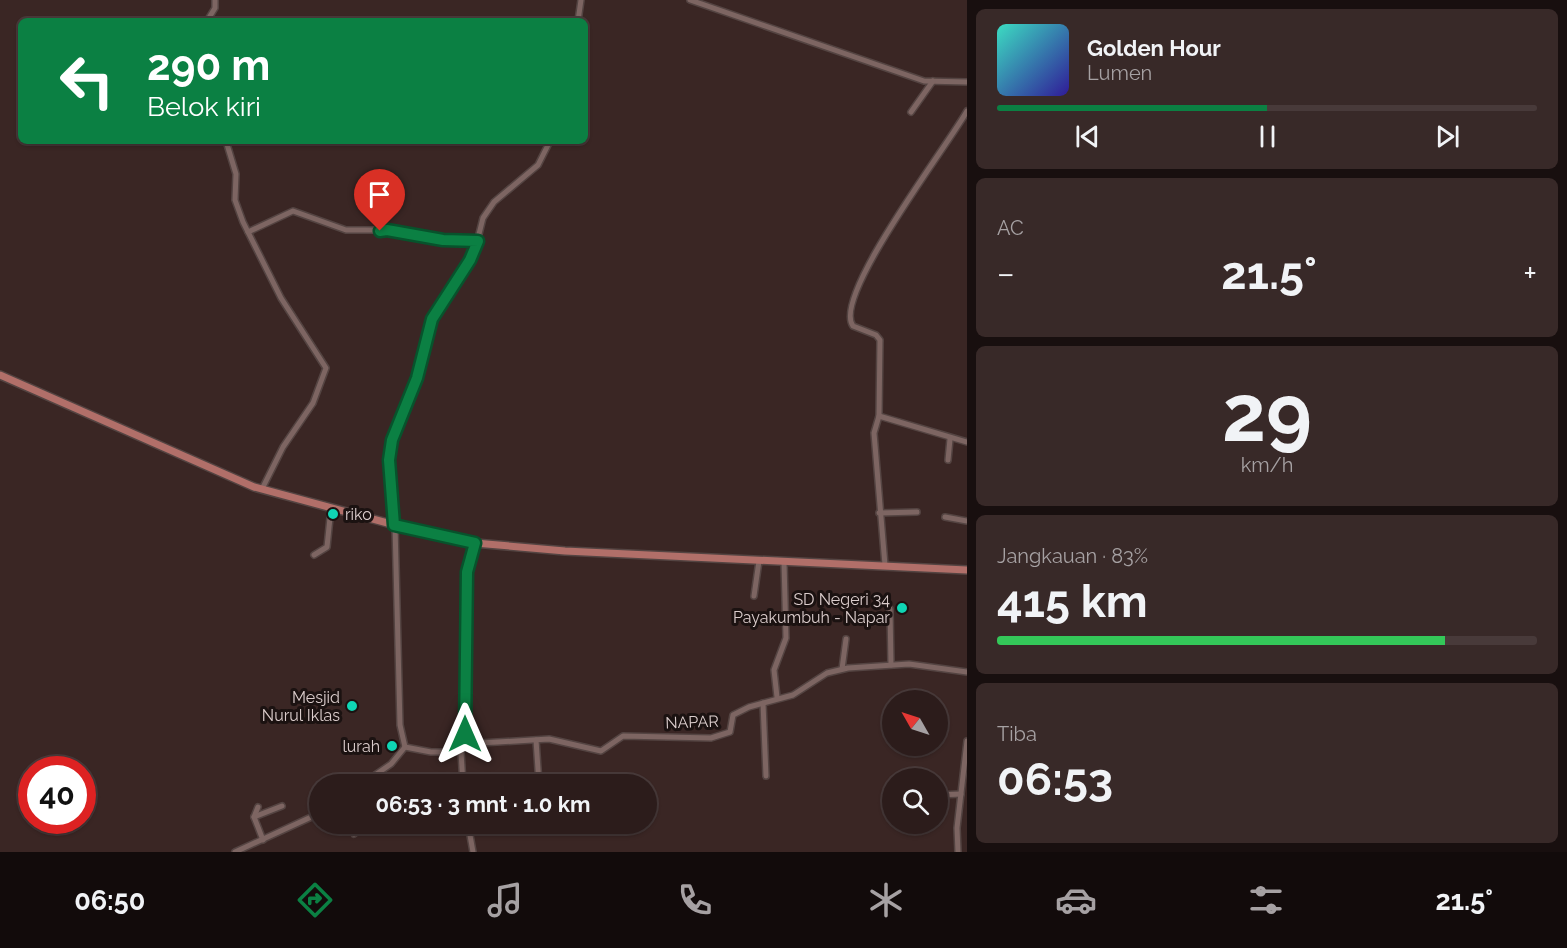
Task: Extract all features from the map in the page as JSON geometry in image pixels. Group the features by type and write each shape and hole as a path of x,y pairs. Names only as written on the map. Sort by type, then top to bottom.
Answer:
{"main road":[{"path":"0,375 262,489 394,525 475,543 544,550 967,570"}],"street":[{"path":"209,18 215,8 215,0"},
{"path":"578,18 580,0"},
{"path":"690,0 744,17 863,62 898,71 924,81 967,82"},
{"path":"911,112 933,81"},
{"path":"885,565 874,433 879,416 880,340 876,335 853,326 849,313 868,264 967,111"},
{"path":"958,127 967,128"},
{"path":"227,144 236,174 235,200 248,232 282,298 326,370 313,403 283,447 262,489"},
{"path":"405,747 400,725 394,525 389,460 392,440 417,378 432,319 470,260 478,241 483,218 511,186 534,170 548,144"},
{"path":"248,232 293,212 346,230 387,230 443,240 478,241"},
{"path":"879,416 950,439 967,442"},
{"path":"948,460 950,439"},
{"path":"314,555 327,547 331,508"},
{"path":"879,513 917,512"},
{"path":"945,517 967,521"},
{"path":"462,774 461,752 467,572 475,543"},
{"path":"754,596 759,561"},
{"path":"777,697 774,670 786,638 784,562"},
{"path":"890,609 891,665"},
{"path":"842,669 846,639"},
{"name":"NAPAR","path":"463,744 536,740 567,742 596,751 607,748 623,736 677,739 722,736 730,732 734,715 763,703 760,703 793,694 827,673 842,669 917,665 967,672"},
{"path":"763,703 766,776"},
{"path":"536,740 538,774"},
{"path":"958,852 957,828 967,741"},
{"path":"405,747 431,752 461,752"},
{"path":"376,774 391,764 405,747"},
{"path":"948,795 962,794"},
{"path":"254,818 282,806"},
{"path":"258,807 254,818 263,840"},
{"path":"235,852 250,850 263,840 309,818"},
{"path":"470,834 473,852"}],"place":[{"name":"riko","path":"333,514"},
{"name":"SD Negeri 34 Payakumbuh - Napar","path":"902,608"},
{"name":"Mesjid Nurul Iklas","path":"352,706"},
{"name":"lurah","path":"392,746"}],"route":[{"path":"380,231 387,230 443,240 478,241 470,260 441,301 429,326 427,343 417,378 401,413 389,452 394,525 475,543 467,572 465,734"}]}
